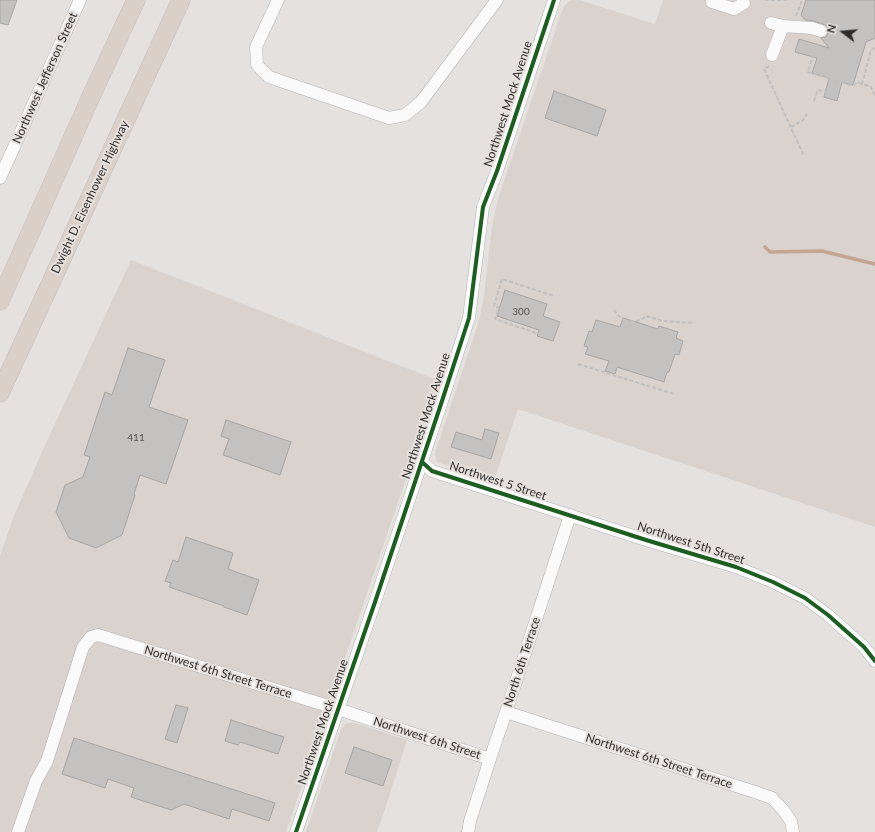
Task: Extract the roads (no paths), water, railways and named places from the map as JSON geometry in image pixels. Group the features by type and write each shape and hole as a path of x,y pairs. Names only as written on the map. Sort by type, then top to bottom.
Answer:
{"highway":[{"path":"0,301 93,92 136,0"},
{"name":"Dwight D. Eisenhower Highway","path":"0,393 181,0"},
{"path":"0,402 8,376"}],"street":[{"name":"Northwest Jefferson Street","path":"0,178 80,0"},
{"path":"278,0 256,47 257,65 268,77 390,118 405,115 421,102 497,0"},
{"name":"Northwest Mock Avenue","path":"296,832 422,462 469,318 483,207 497,171 554,0"},
{"path":"712,2 734,9 744,2"},
{"path":"771,23 783,26 812,28 821,31"},
{"path":"773,59 783,26"},
{"name":"Northwest 5 Street","path":"422,462 432,471 570,515"},
{"name":"North 6th Terrace","path":"490,759 570,515"},
{"name":"Northwest 5th Street","path":"570,515 736,567 773,582 805,598 828,615 847,630 864,647 875,661"},
{"name":"Northwest 6th Street Terrace","path":"18,832 36,781 47,761 83,647 91,637 98,635 338,709"},
{"name":"Northwest 6th Street","path":"338,709 490,759 470,821 468,832"},
{"name":"Northwest 6th Street Terrace","path":"506,712 772,798 791,821 793,832"}],"waterway":[{"path":"765,247 770,252 822,251 875,264"}]}
